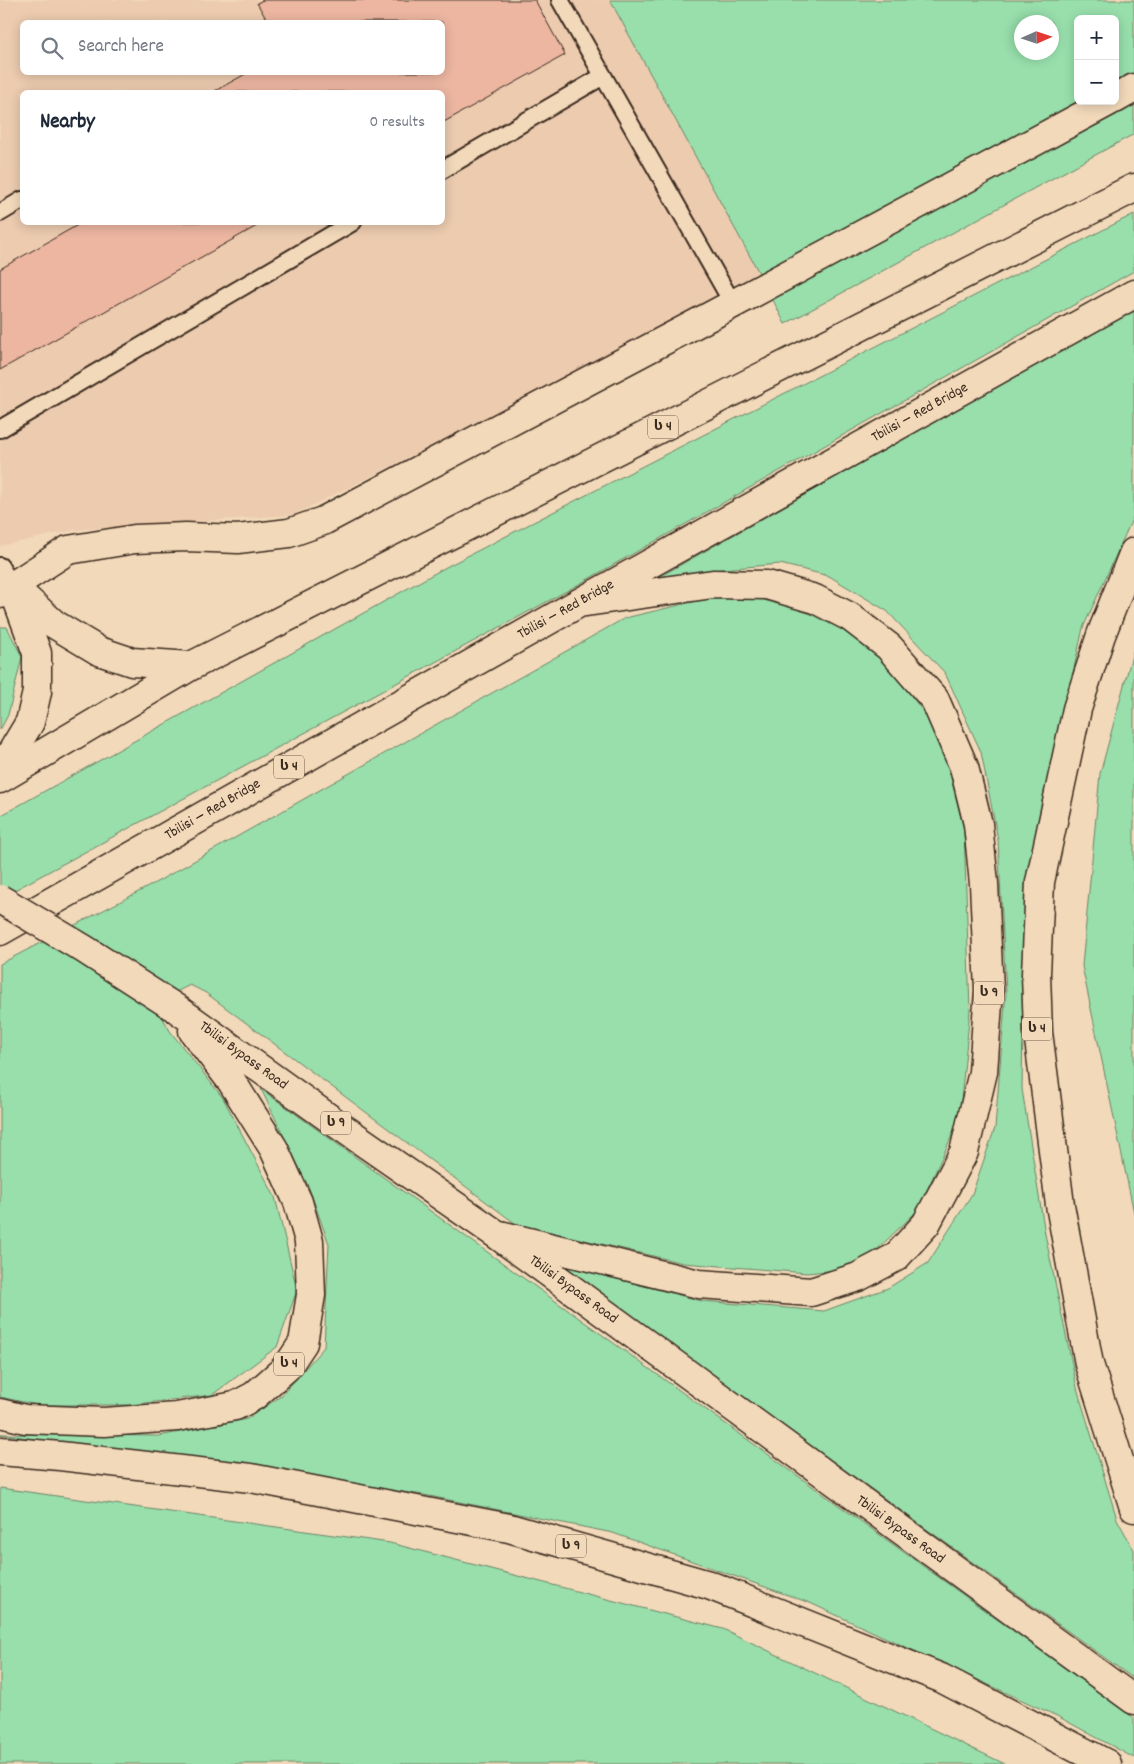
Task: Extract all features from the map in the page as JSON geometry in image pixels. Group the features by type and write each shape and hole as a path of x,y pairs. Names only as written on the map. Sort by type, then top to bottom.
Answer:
{"main road":[{"path":"1119,96 1134,88"},
{"path":"3,583 68,550 135,540 186,537 238,539 289,532 323,521 733,304 1103,105"},
{"name":"ს 4","path":"0,779 191,666 1134,188"},
{"name":"Tbilisi — Red Bridge","path":"0,931 578,603 1134,294"},
{"name":"ს 4","path":"1134,552 1101,635 1076,709 1040,882 1036,974 1038,1032 1058,1186 1089,1364 1134,1508"},
{"path":"3,583 54,624 99,651 132,662 191,666"},
{"path":"0,772 30,722 37,692 37,653 3,583"},
{"name":"ს 9","path":"496,1234 699,1284 811,1292 858,1277 896,1257 926,1224 964,1152 983,1072 989,990 984,884 978,824 964,767 935,700 896,654 850,617 815,599 767,585 713,584 578,603"},
{"name":"Tbilisi Bypass Road","path":"0,899 84,949 177,1009 340,1126 496,1234 1134,1700"},
{"name":"ს 4","path":"0,1413 25,1419 104,1422 177,1417 235,1406 254,1396 287,1367 303,1342 311,1295 309,1241 298,1202 274,1149 232,1082 177,1009"},
{"name":"ს 9","path":"0,1451 251,1478 508,1528 700,1582 941,1678 1107,1764"}],"lane":[{"path":"560,0 733,304"},
{"path":"445,168 603,76"},
{"path":"0,213 20,201"},
{"path":"0,429 349,225"}],"shaded area":[{"path":"0,0 610,0 764,282 293,515 74,530 0,546"}],"green space":[{"path":"610,0 1134,0 1134,134 785,324"},
{"path":"1134,214 1134,271 574,587 0,898 0,816 446,567"},
{"path":"1134,309 1134,515 1083,628 1025,886 1022,1089 1045,1234 1077,1388 1117,1519 1134,1550 1134,1679 560,1264 702,1301 824,1311 888,1288 928,1263 972,1194 995,1128 1006,992 998,840 981,752 945,673 887,611 829,576 780,564 659,577"},
{"path":"718,596 780,601 829,619 886,662 940,734 964,830 970,1011 959,1120 918,1210 858,1268 807,1273 683,1263 516,1224 206,993 190,985 176,992 160,1013 170,1031 223,1098 275,1197 297,1290 277,1347 212,1395 129,1405 37,1405 0,1397 0,964 146,888 625,618"},
{"path":"0,627 7,627 22,657 8,715 0,730"},
{"path":"1134,648 1134,1213 1082,966 1100,774"},
{"path":"261,1089 1134,1718 1134,1758 1059,1717 810,1603 613,1533 424,1495 0,1434 159,1436 247,1419 281,1396 324,1347 329,1244 309,1188"},
{"path":"0,1488 390,1543 723,1629 1005,1764 0,1764"}],"building":[{"path":"263,0 535,0 565,55 445,121 445,90 217,90 244,75 445,75 445,20 267,20 257,3"},
{"path":"78,225 259,225 0,370 0,269"}]}
